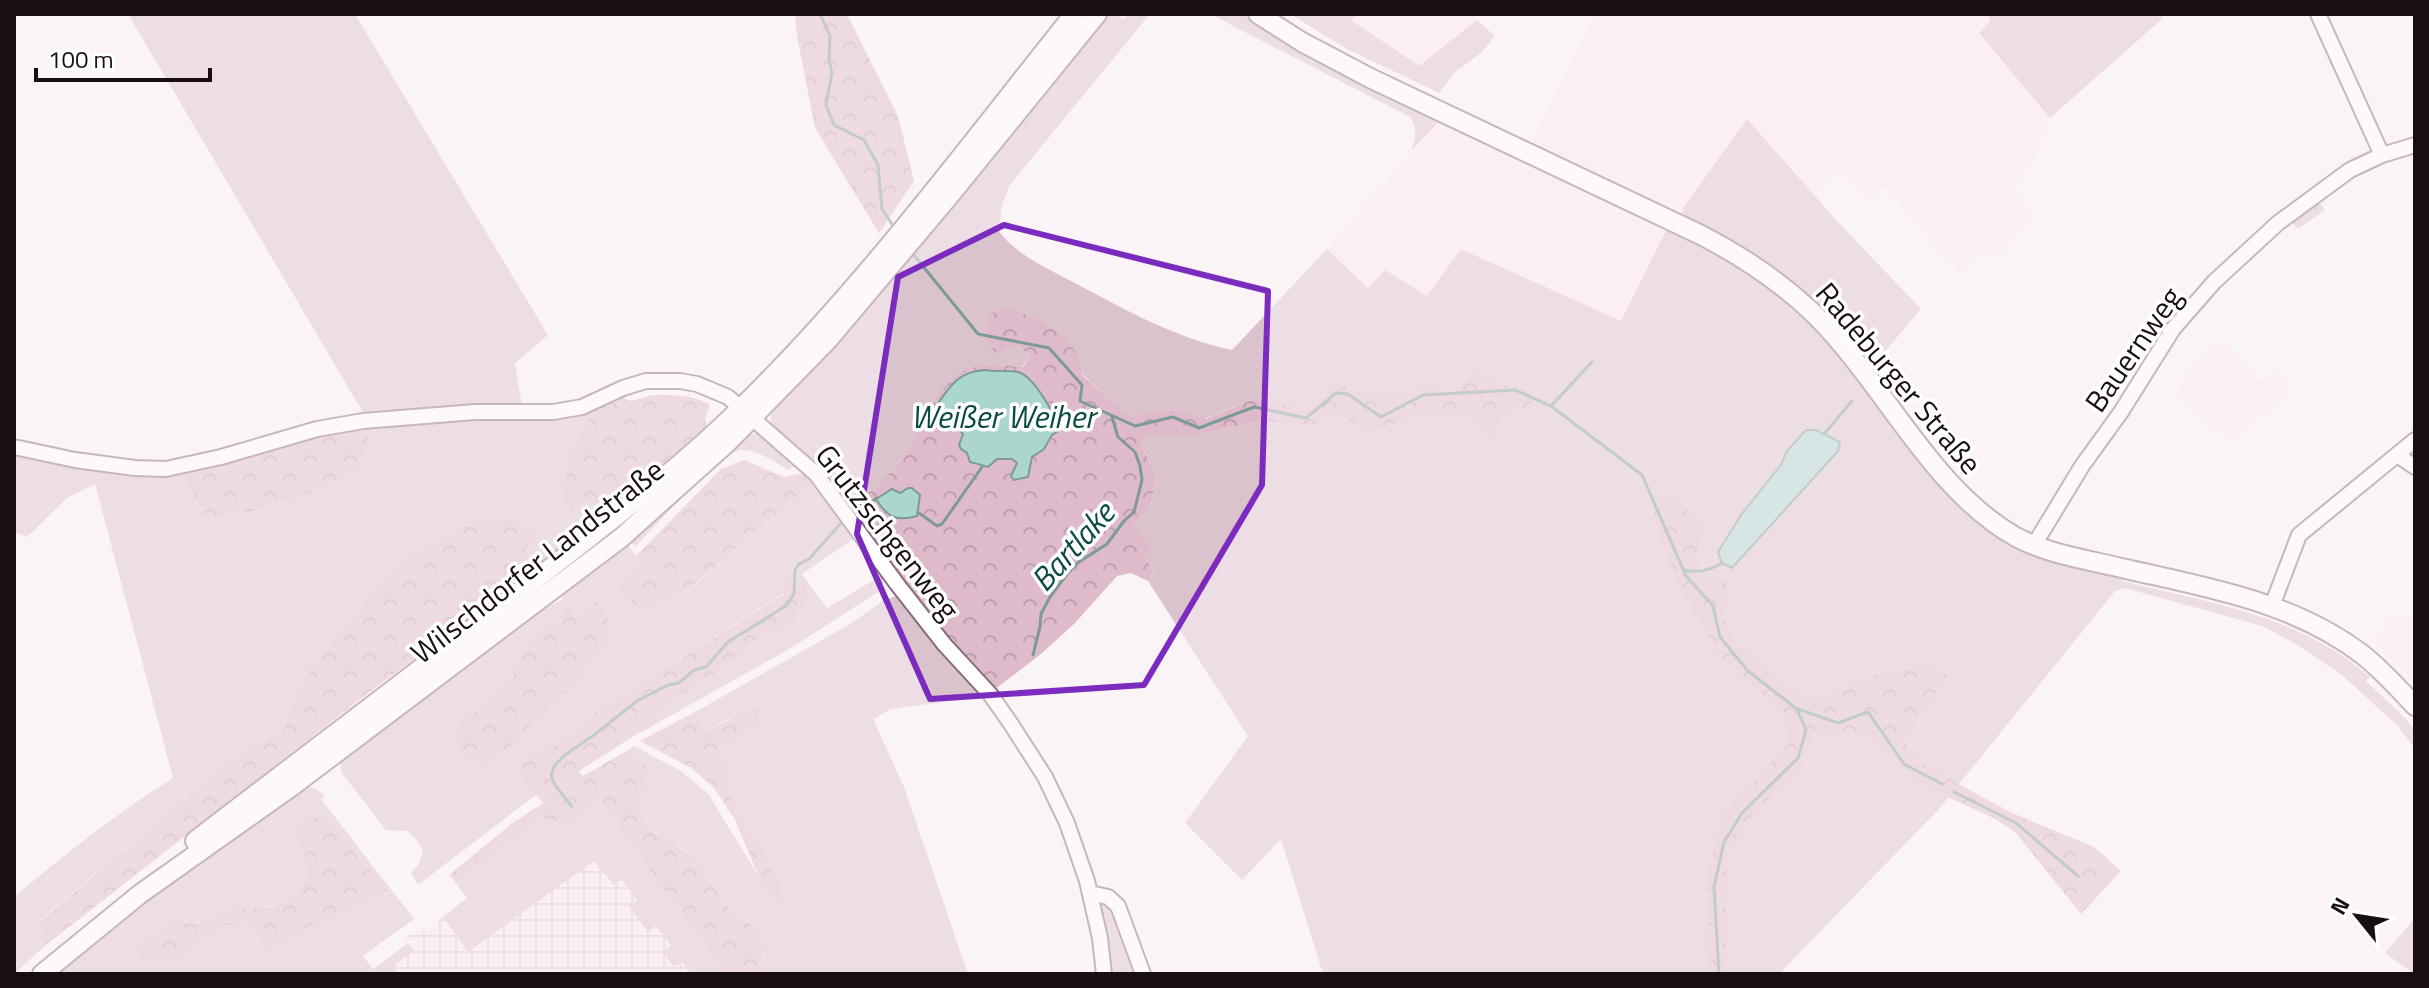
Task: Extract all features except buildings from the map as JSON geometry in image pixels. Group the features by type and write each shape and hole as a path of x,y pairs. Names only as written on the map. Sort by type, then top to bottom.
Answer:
{"main road":[{"name":"Wilschdorfer Landstraße","path":"27,974 119,898 467,634 747,413 883,251 1074,14"},
{"name":"Wilschdorfer Landstraße","path":"42,974 140,894 291,787 621,538 747,413 828,340 1097,14"},
{"name":"Radeburger Straße","path":"1258,14 1302,42 1370,78 1701,235 1736,253 1774,279 1838,339 1953,487 1978,511 2017,537 2073,557 2272,606 2314,624 2351,647 2378,668 2415,706"}],"street":[{"path":"2318,14 2382,155"},
{"name":"Bauernweg","path":"2034,545 2173,329 2214,282 2278,223 2350,170 2382,155 2415,145"},
{"name":"Grutzschgenweg","path":"14,447 105,464 166,469 221,457 317,429 363,421 475,412 553,412 582,407 646,381 697,384 728,397 816,474 944,644 1011,724 1045,777 1067,823 1090,893 1104,974"},
{"path":"2272,606 2299,535 2415,440"},
{"path":"2397,455 2415,467"},
{"path":"1090,893 1108,897 1118,906 1143,974"}],"highlighted area":[{"path":"1004,225 1268,291 1262,485 1144,685 930,699 857,534 898,277"}],"shaded area":[{"path":"1358,14 1484,14 1419,67 1351,20"},
{"path":"1594,14 1987,14 1992,19 1979,34 2050,118 2044,124 2034,161 2013,186 2034,220 2011,235 2001,255 1975,257 1960,273 1885,187 1869,201 1839,169 1812,193 1747,120 1684,208 1684,219 1529,146"},
{"path":"1438,118 1668,226 1621,321 1462,249 1427,296 1385,270 1369,288 1327,249 1437,124"},
{"path":"2220,341 2260,382 2273,371 2290,389 2232,443 2176,393 2185,382 2181,378"},
{"path":"2390,614 2415,621 2415,682 2375,643"},
{"path":"568,823 725,974 348,974 369,972 410,942 407,937 420,927 424,931 467,898 455,882"}],"green space":[{"path":"128,14 355,14 548,335 515,363 522,406 365,416"},
{"path":"795,14 847,14 898,116 914,181 879,233 815,128"},
{"path":"1110,14 1116,14 1123,20 1128,14 1150,14 1009,186 1002,205 999,231 1022,254 1042,266 1149,321 1190,338 1232,350 1327,249 1368,288 1385,270 1427,296 1461,249 1621,321 1668,226 1766,281 1820,329 1961,505 2124,575 2122,581 2252,614 2315,639 2370,677 2366,681 2415,731 2415,749 2398,726 2343,676 2298,645 2262,626 2125,588 2115,591 1939,809 1779,974 1323,974 1281,839 1242,880 1185,823 1248,736 1148,581 1154,571 1145,558 1134,526 1151,506 1156,473 1141,446 1146,434 1204,434 1254,422 1313,425 1333,411 1385,427 1428,412 1503,414 1527,408 1534,391 1504,384 1474,368 1459,390 1424,388 1360,392 1337,383 1309,409 1255,398 1205,419 1179,409 1129,417 1082,374 988,316 985,340 1018,345 1030,356 1022,367 984,364 935,398 907,454 875,489 845,503 771,423 775,405 1084,39"},
{"path":"1210,14 1243,14 1266,29 1438,118 1437,124 1412,150 1415,130 1410,117"},
{"path":"1290,14 1358,14 1351,20 1419,66 1477,20 1495,36 1482,52 1454,73 1439,93 1345,48"},
{"path":"1987,14 2161,14 2162,19 2050,118 1979,33 1991,20"},
{"path":"1747,119 1837,221 1921,309 1882,355 1864,362 1684,219 1683,208"},
{"path":"2318,201 2325,210 2298,229 2292,221"},
{"path":"1004,307 1055,329 1073,348 1082,375 1129,416 1179,409 1206,419 1255,398 1309,409 1337,383 1360,392 1424,388 1459,390 1474,368 1504,384 1534,391 1534,399 1527,408 1503,414 1492,438 1470,415 1428,412 1385,427 1362,427 1333,411 1314,425 1254,422 1204,434 1146,434 1141,446 1156,473 1151,506 1134,526 1151,547 1145,558 1154,571 1148,581 1131,573 1117,576 1075,623 1041,654 991,689 948,641 845,503 875,489 907,454 935,398 958,373 984,364 1023,367 1030,356 1018,345 996,353 985,340 988,316","holes":["985,370 1025,376 1039,391 1059,425 1045,449 1037,452 1012,476 1017,463 1002,459 977,465 971,461 963,444 963,434 956,426 943,425 940,420 937,405 954,382","907,488 915,491 893,517 884,511 876,499 880,495 900,493"]},
{"path":"652,395 689,397 710,405 705,418 706,427 634,489 601,512 589,498 571,512 564,498 567,469 581,432 597,407 620,397 631,401"},
{"path":"597,407 581,432 589,497 643,564 655,599 688,591 813,483 855,538 802,574 827,608 882,575 883,589 791,648 631,738 676,699 721,669 763,635 793,620 784,593 594,713 576,736 545,749 524,786 536,795 418,885 411,873 419,864 423,851 407,831 386,830 341,772 345,753 542,610 563,599 551,584 507,616 543,574 524,550 540,536 508,516 464,527 436,541 377,585 311,668 297,691 284,730 229,760 37,923 46,945 14,974 14,897 92,834 173,778 95,484 67,498 27,537 14,532 14,453 181,470 193,488 200,509 215,516 229,516 288,501 343,478 359,460 371,424 471,417 541,418","holes":["599,600 608,643 587,663 575,685 553,703 461,719 488,705 511,677 531,638 558,620 567,605 577,617"]},
{"path":"371,424 361,458 349,474 300,497 253,511 215,516 204,513 181,471 318,433"},
{"path":"748,434 760,434 796,465 788,470 754,452 742,450 732,453 704,476 635,547 631,542"},
{"path":"744,460 784,477 803,473 813,483 687,591 656,599 642,610 625,596 618,584 642,565 636,556 721,469"},
{"path":"1659,498 1680,502 1704,525 1695,559 1704,575 1727,581 1724,620 1737,644 1797,694 1822,699 1878,674 1935,668 1948,676 1903,739 1919,762 2010,812 2094,847 2121,871 2081,914 2016,833 1994,818 1927,788 1865,731 1815,731 1801,765 1753,815 1730,847 1725,893 1727,974 1710,974 1707,874 1724,814 1789,743 1785,715 1717,652 1682,592 1652,519"},
{"path":"508,516 541,536 524,550 533,562 461,625 372,690 46,945 37,924 229,760 284,730 297,691 311,668 377,585 409,557 436,541 464,527"},
{"path":"785,574 806,587 806,601 793,621 763,635 721,669 676,699 631,738 579,771 583,776 626,751 645,765 640,806 649,829 689,854 734,915 754,926 764,941 763,974 725,974 599,800 568,823 542,818 455,882 449,875 510,825 543,803 524,786 522,764 545,749 575,736 594,713 784,594"},
{"path":"897,596 984,697 891,709 873,719 904,787 968,974 763,974 764,941 754,926 734,915 687,852 649,829 640,804 645,782 626,751 634,746 681,771 709,795 776,905 764,850 736,814 729,777 717,752 762,723 729,719 706,730 695,712 852,623 885,599"},
{"path":"599,599 608,621 608,643 587,663 575,685 509,747 482,764 460,751 454,736 461,719 488,705 511,677 531,638 558,620 567,604 577,617"},
{"path":"754,709 763,722 717,752 729,777 736,814 764,850 785,898 776,905 758,875 734,818 714,788 691,768 640,741 695,712 707,730"},
{"path":"304,787 312,787 325,795 321,799 414,919 363,956 373,969 408,943 414,951 396,964 396,973 48,974 130,909","holes":["302,845 387,891 369,893 358,904 301,931 270,951 252,923 222,926 185,954 172,925 205,921 230,911 281,904 292,899 306,883 309,870"]},
{"path":"599,800 725,974 692,974 682,962 674,967 663,952 671,945 656,926 648,932 629,906 637,900 622,880 614,885 594,861 468,952 443,917 467,898 455,882 542,818 568,823"},
{"path":"321,812 388,891 369,893 359,904 301,931 270,951 251,923 222,926 185,954 141,961 137,950 173,924 198,923 232,910 276,905 298,893 307,876 307,865 294,832"},
{"path":"1097,903 1108,903 1116,914 1138,974 1108,974"},
{"path":"2415,918 2415,974 2414,974 2385,953"}],"water":[{"name":"Weißer Weiher","path":"985,370 1014,371 1024,375 1043,397 1060,430 1052,435 1044,449 1032,457 1028,477 1014,480 1011,476 1017,463 1012,459 997,459 988,467 970,462 959,445 963,434 956,426 943,425 940,420 937,405 951,385 962,376"},
{"path":"1806,430 1816,430 1840,442 1838,451 1732,568 1722,563 1718,552 1741,515"},
{"path":"908,488 920,495 917,516 893,516 876,499 892,489 900,493"}],"waterway":[{"name":"Bartlake","path":"820,14 830,36 832,73 826,105 834,125 864,140 878,165 882,209 892,224"},
{"path":"913,254 978,334 1049,348 1082,385 1080,401 1135,426 1173,417 1199,428 1254,407 1306,418 1336,393 1348,394 1381,417 1423,395 1515,390 1551,406 1642,475 1686,576 1713,606 1720,637 1748,671 1797,709 1806,730 1798,758 1742,813 1724,842 1714,887 1719,974"},
{"path":"1551,406 1592,362"},
{"path":"1824,434 1852,401"},
{"name":"Bartlake","path":"1033,655 1041,614 1050,597 1067,574 1107,544 1134,512 1142,480 1140,466 1135,452 1118,437 1112,417"},
{"path":"919,513 937,526 942,524 982,467"},
{"path":"855,512 876,499"},
{"path":"572,807 555,785 551,775 555,765 637,701 668,685 679,683 694,670 706,667 728,642 787,605 794,594 795,570 842,522"},
{"path":"1683,570 1703,571 1722,563"},
{"path":"1798,709 1838,723 1868,712 1904,764 1942,784"},
{"path":"1954,792 2016,823 2078,876"}]}
